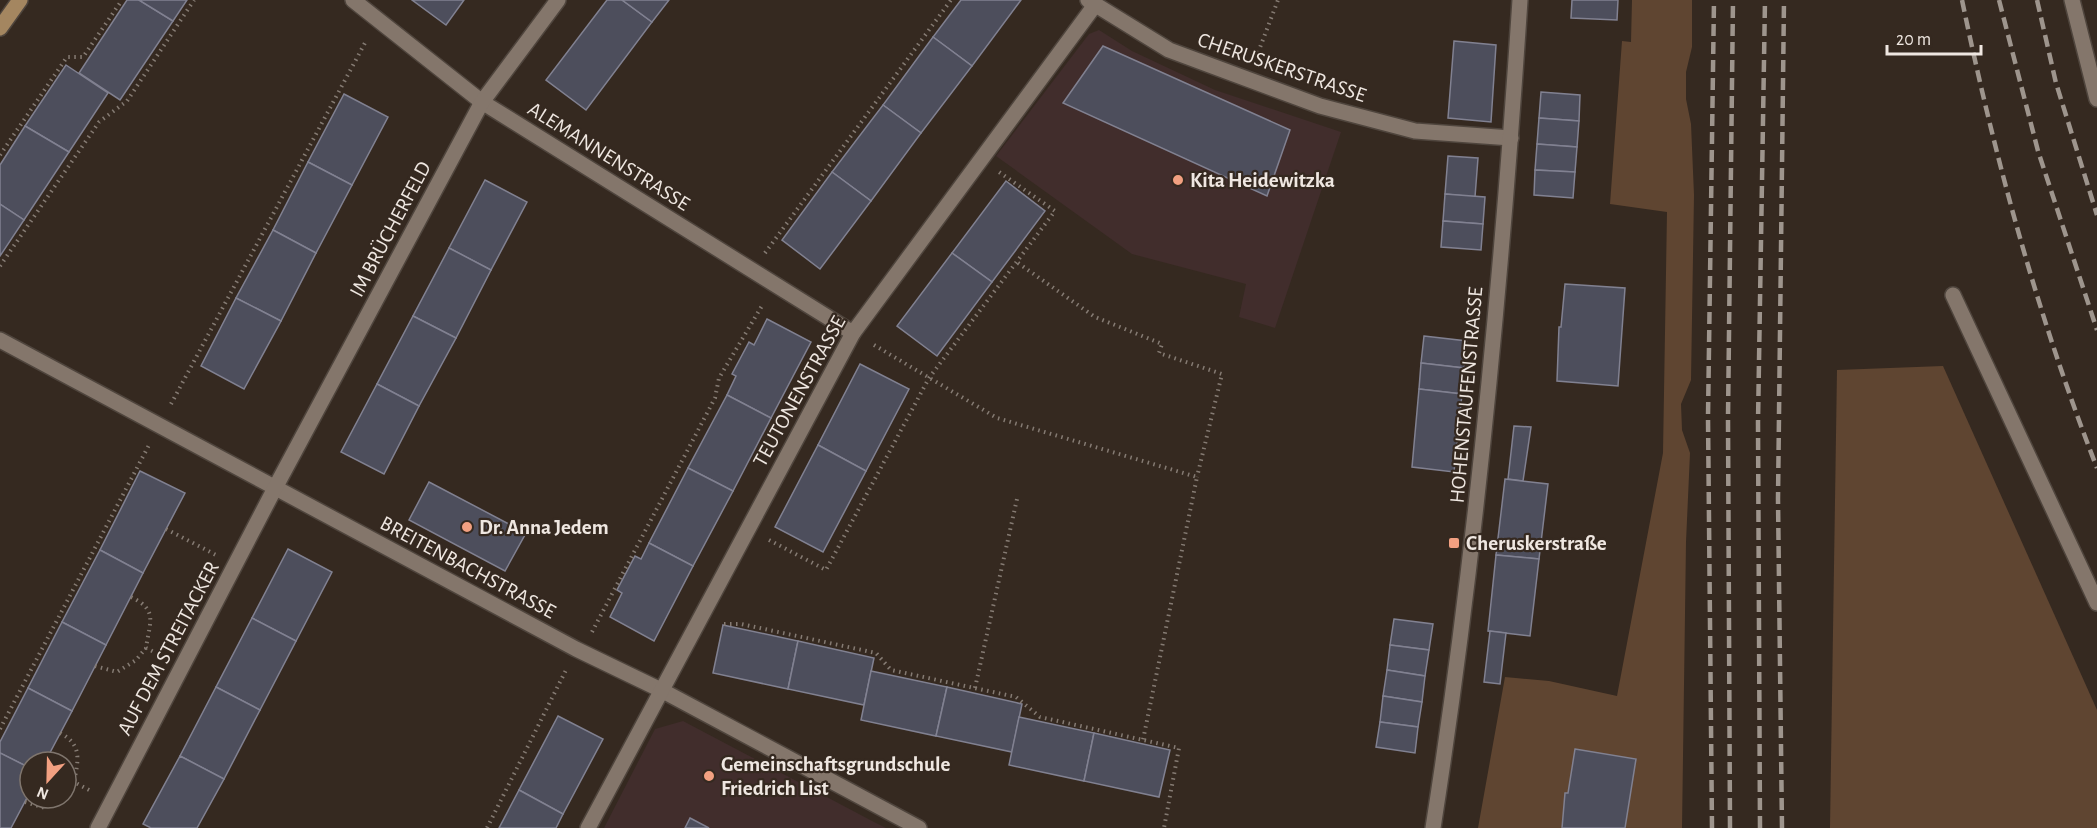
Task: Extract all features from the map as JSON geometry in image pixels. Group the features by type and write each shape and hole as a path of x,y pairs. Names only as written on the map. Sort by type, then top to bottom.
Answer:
{"main road":[{"path":"0,27 20,0"}],"street":[{"name":"ALEMANNENSTRASSE","path":"353,0 483,102 853,333"},
{"name":"IM BRÜCHERFELD","path":"275,488 483,102 558,0"},
{"name":"HOHENSTAUFENSTRASSE","path":"1433,828 1478,496 1511,138 1520,0"},
{"path":"2072,0 2097,99"},
{"name":"CHERUSKERSTRASSE","path":"1091,2 1169,50 1320,106 1415,131 1511,138"},
{"name":"TEUTONENSTRASSE","path":"588,828 853,333 980,160 1091,2"},
{"path":"1953,295 2097,603"},
{"name":"BREITENBACHSTRASSE","path":"0,340 579,650 661,690 919,828"},
{"name":"AUF DEM STREITACKER","path":"98,828 275,488"}],"path":[{"path":"1,157 67,57 83,57 103,33 122,0"},
{"path":"0,266 99,122 127,101 194,0"},
{"path":"753,270 951,0"},
{"path":"1248,79 1278,0"},
{"path":"0,729 159,426 378,19"},
{"path":"747,529 826,570 929,378 1055,212 980,160"},
{"path":"1017,262 1095,317 1162,344 1159,353 1222,374 1197,477 1143,740"},
{"path":"487,828 714,398 719,378 775,284"},
{"path":"853,333 997,418 1197,477"},
{"path":"975,688 1017,499"},
{"path":"166,529 235,565"},
{"path":"95,666 117,672 136,660 146,648 150,611 147,605 131,597"},
{"path":"699,620 741,624 876,653 891,670 1016,697 1040,717 1179,748 1164,828"},
{"path":"146,648 183,665"},
{"path":"60,733 71,739 76,750"},
{"path":"78,784 112,801"}],"shaded area":[{"path":"1632,0 1692,0 1692,47 1686,72 1694,195 1691,380 1681,404 1682,430 1690,453 1686,542 1682,828 1478,828 1505,677 1549,681 1617,696 1663,453 1667,212 1610,204 1622,41 1631,42"},
{"name":"Kita Heidewitzka","path":"1099,30 1132,51 1215,90 1341,132 1275,328 1239,317 1246,284 1132,254 996,156 1089,34"},
{"path":"1943,366 2097,710 2097,828 1830,828 1837,370"},
{"name":"Gemeinschaftsgrundschule Friedrich List","path":"683,721 886,828 604,828 655,729"}],"building":[{"path":"127,0 139,0 173,21 120,100 79,73"},
{"path":"139,0 187,0 173,21"},
{"path":"412,0 464,0 446,25"},
{"path":"607,0 622,0 652,22 586,110 546,80"},
{"path":"622,0 669,0 652,22"},
{"path":"961,0 1021,0 972,66 933,37"},
{"path":"1572,0 1618,0 1617,20 1571,18"},
{"path":"933,37 972,66 921,133 883,105"},
{"path":"1454,41 1496,45 1491,122 1448,118"},
{"path":"1103,46 1290,130 1267,196 1063,103"},
{"path":"66,65 108,93 69,152 25,126"},
{"path":"1541,92 1580,95 1579,121 1539,118"},
{"path":"344,94 388,117 352,185 308,162"},
{"path":"883,105 921,133 871,201 832,172"},
{"path":"1539,118 1579,121 1577,147 1537,144"},
{"path":"25,126 69,152 24,220 0,204 0,165"},
{"path":"1537,144 1577,147 1575,172 1535,170"},
{"path":"1448,156 1478,158 1475,197 1445,194"},
{"path":"308,162 352,185 316,253 273,230"},
{"path":"1535,170 1575,172 1573,198 1534,195"},
{"path":"832,172 871,201 820,269 782,240"},
{"path":"485,180 527,202 491,270 449,248"},
{"path":"1006,181 1045,211 992,282 952,253"},
{"path":"1445,194 1485,197 1483,224 1443,221"},
{"path":"0,204 24,220 0,256"},
{"path":"1443,221 1483,224 1481,250 1441,247"},
{"path":"273,230 316,253 281,321 236,298"},
{"path":"449,248 491,270 456,338 413,316"},
{"path":"952,253 992,282 937,356 897,326"},
{"path":"1565,284 1625,288 1618,386 1557,381 1559,327 1561,327"},
{"path":"236,298 281,321 244,389 201,366"},
{"path":"413,316 456,338 419,406 377,384"},
{"path":"767,319 811,342 771,418 727,395 736,376 732,374 749,342 754,345"},
{"path":"1424,336 1467,341 1464,368 1421,363"},
{"path":"1421,363 1464,368 1462,394 1419,389"},
{"path":"860,364 909,389 866,471 818,445"},
{"path":"377,384 419,406 384,474 341,452"},
{"path":"1419,389 1462,394 1454,472 1412,467"},
{"path":"727,395 771,418 733,491 688,468"},
{"path":"1514,426 1531,427 1523,481 1508,479"},
{"path":"818,445 866,471 823,552 775,527"},
{"path":"688,468 733,491 693,566 649,543"},
{"path":"140,471 185,493 143,573 100,550"},
{"path":"1505,479 1548,484 1539,559 1496,555"},
{"name":"Dr. Anna Jedem","path":"429,482 526,533 505,571 409,520"},
{"path":"649,543 693,566 654,641 610,617 622,593 617,590 635,556 641,559"},
{"path":"288,549 332,572 296,641 252,618"},
{"path":"100,550 143,573 106,645 62,622"},
{"path":"1496,555 1539,559 1530,636 1488,631"},
{"path":"252,618 296,641 260,710 216,687"},
{"path":"1394,619 1433,624 1429,650 1390,645"},
{"path":"62,622 106,645 72,711 28,688"},
{"path":"723,625 798,641 788,689 713,673"},
{"path":"1490,631 1506,633 1500,684 1484,682"},
{"path":"798,641 874,658 864,705 788,689"},
{"path":"1390,645 1429,650 1425,676 1387,670"},
{"path":"1387,670 1425,676 1422,702 1383,696"},
{"path":"871,671 947,687 936,736 861,720"},
{"path":"216,687 260,710 224,779 180,756"},
{"path":"947,687 1022,704 1012,752 936,736"},
{"path":"28,688 72,711 51,750 18,750 18,762 0,753 0,742"},
{"path":"1383,696 1422,702 1418,727 1380,722"},
{"path":"558,716 603,739 563,814 519,790"},
{"path":"1019,717 1094,733 1084,781 1009,765"},
{"path":"1380,722 1418,727 1415,753 1376,747"},
{"path":"1094,733 1170,750 1159,797 1084,781"},
{"path":"1575,749 1636,759 1625,828 1562,828 1565,793 1568,793"},
{"path":"0,753 18,762 18,810 20,810 11,828 0,828"},
{"path":"180,756 224,779 197,828 151,828 143,824"},
{"path":"519,790 563,814 556,828 499,828"},
{"path":"690,818 709,828 685,828"}],"railway":[{"path":"1712,828 1708,417 1714,0"},
{"path":"1730,828 1728,418 1733,0"},
{"path":"1760,828 1758,422 1765,0"},
{"path":"1782,828 1778,499 1784,0"},
{"path":"1962,0 1989,119 2020,237 2056,354 2097,468"},
{"path":"1999,0 2038,151 2097,330"},
{"path":"2037,0 2056,83 2097,215"}],"place":[{"name":"Kita Heidewitzka","path":"1178,180"},
{"name":"Dr. Anna Jedem","path":"467,527"},
{"name":"Cheruskerstraße","path":"1454,543"},
{"name":"Gemeinschaftsgrundschule Friedrich List","path":"709,776"}]}
